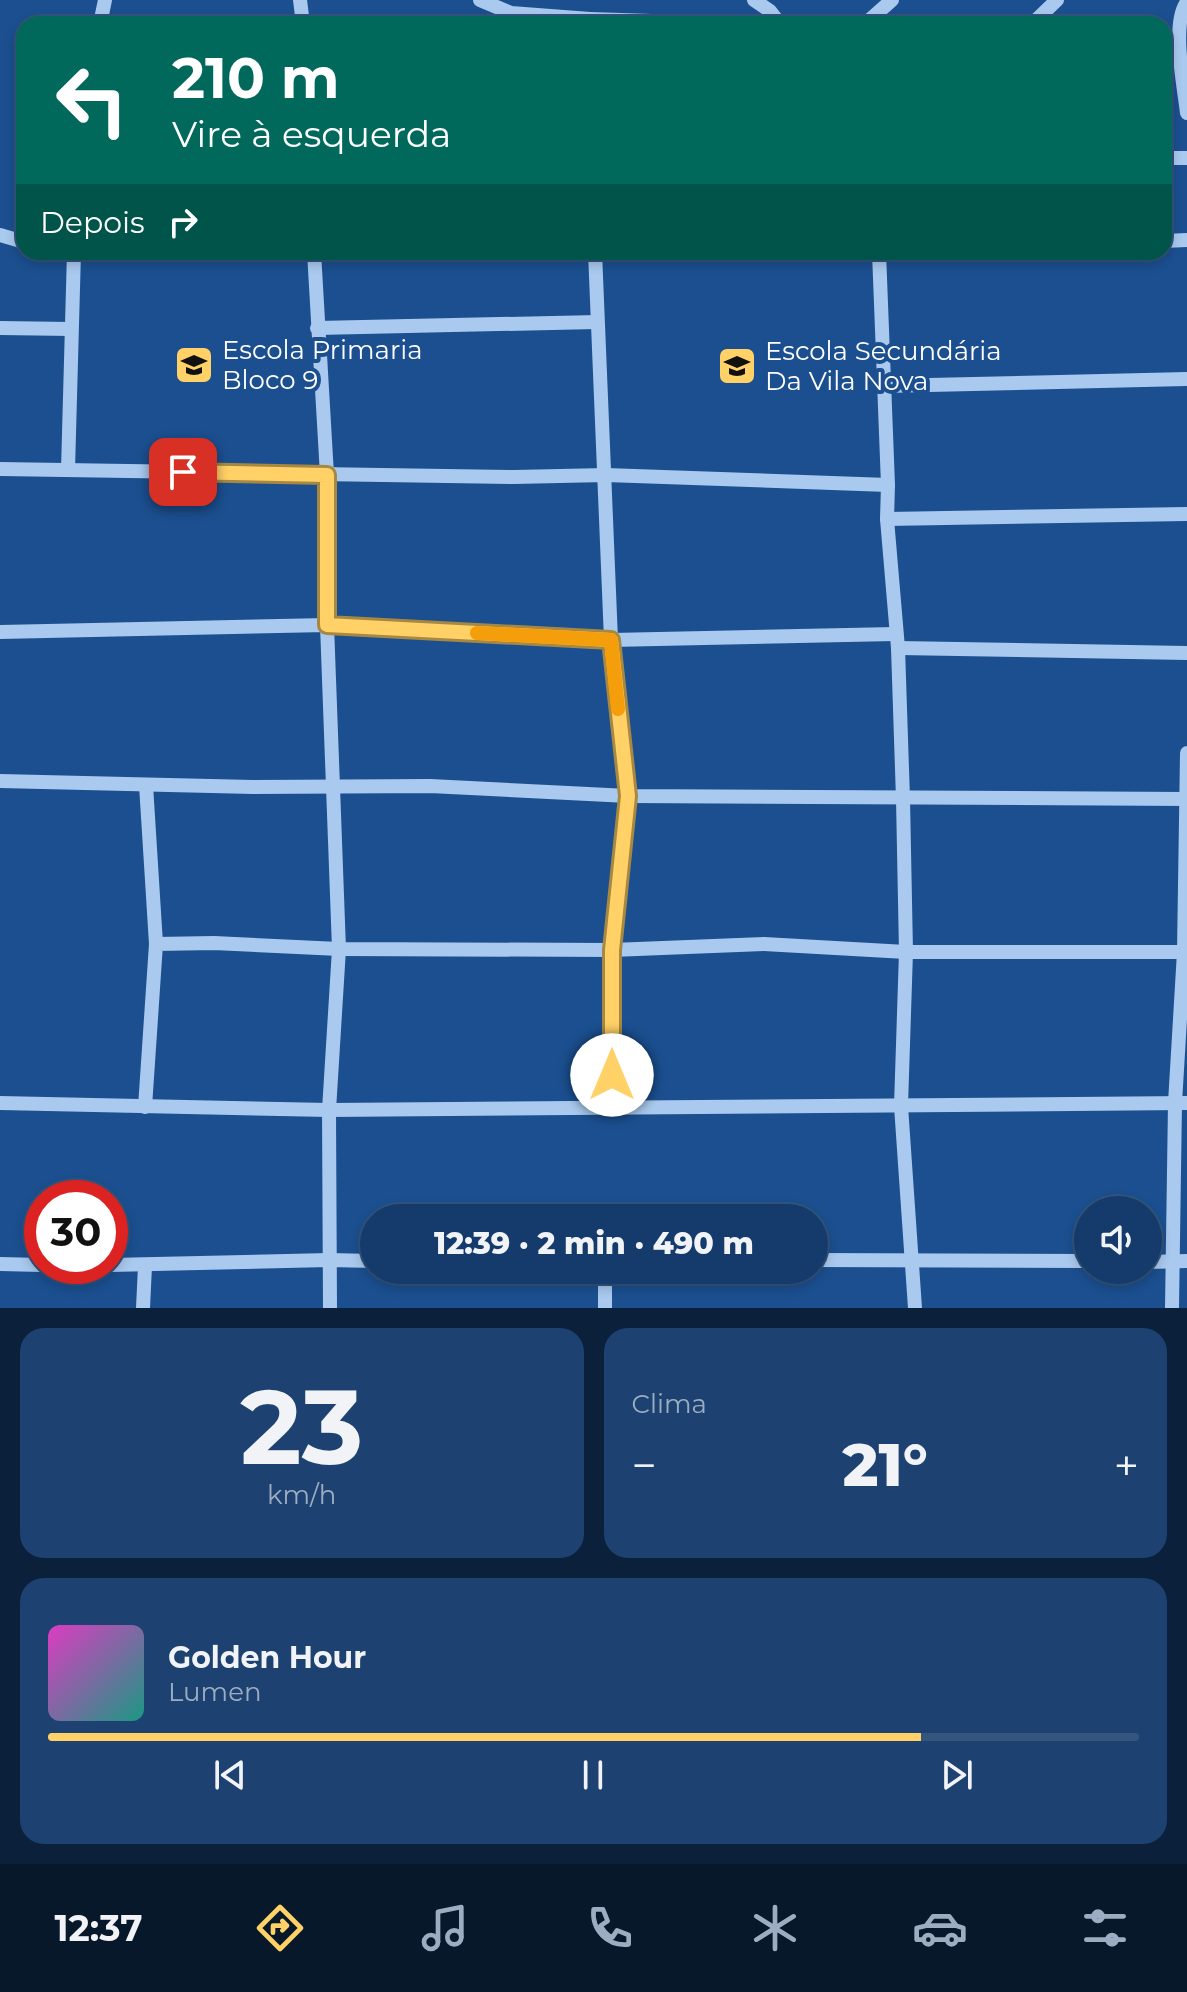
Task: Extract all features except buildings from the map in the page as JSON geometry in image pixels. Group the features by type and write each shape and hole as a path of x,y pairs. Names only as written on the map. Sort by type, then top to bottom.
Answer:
{"street":[{"path":"480,0 511,13 537,16"},
{"path":"754,0 774,16"},
{"path":"874,16 892,0"},
{"path":"1040,16 1057,0"},
{"path":"1184,3 1187,113"},
{"path":"68,470 74,260"},
{"path":"314,260 327,475 331,787 339,949 329,1110 330,1308"},
{"path":"595,260 611,640 628,796 612,950 612,1106"},
{"path":"879,260 887,519 903,799 906,952 901,1106 915,1308"},
{"path":"317,328 597,322"},
{"path":"0,328 71,329"},
{"path":"884,386 1187,379"},
{"path":"0,469 327,475 606,475 888,485"},
{"path":"887,519 1187,514"},
{"path":"0,632 327,625 611,640 896,641 1187,653"},
{"path":"1172,1308 1180,1262 1187,753"},
{"path":"0,781 473,788 628,796 1187,799"},
{"path":"145,1107 156,944 146,785"},
{"path":"156,944 214,943 339,949 612,950 764,944 906,952 1186,952"},
{"path":"0,1103 329,1110 1181,1103"},
{"path":"828,1260 1074,1261"},
{"path":"128,1266 360,1261"},
{"path":"0,1264 24,1265"},
{"path":"143,1308 145,1266"},
{"path":"605,1284 605,1308"}],"slow traffic":[{"path":"477,633 611,640 618,709"}],"place":[{"name":"Escola Primaria Bloco 9","path":"194,365"},
{"name":"Escola Secundária Da Vila Nova","path":"737,366"}],"route":[{"path":"183,472 327,475 327,625 611,640 628,796 612,950 612,1075"}]}
